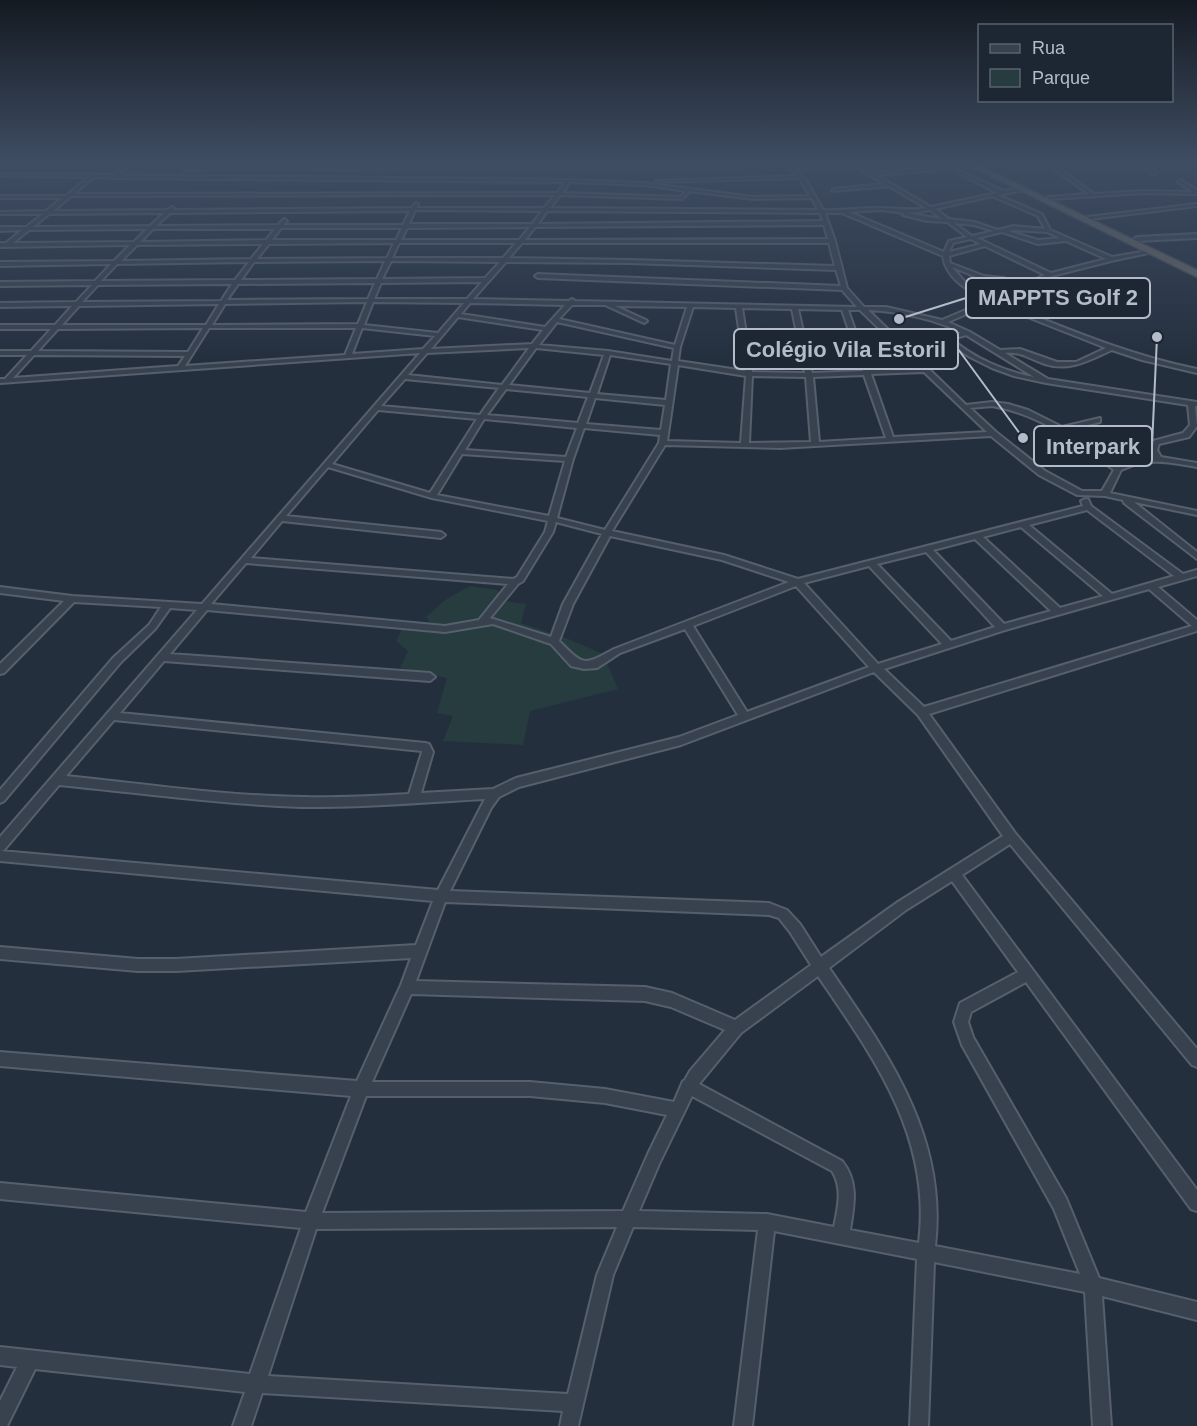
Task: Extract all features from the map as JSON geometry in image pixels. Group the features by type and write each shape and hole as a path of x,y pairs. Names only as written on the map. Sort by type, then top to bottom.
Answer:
{"highway":[{"path":"1106,230 1197,274"},
{"path":"1117,230 1197,268"}],"street":[{"path":"0,251 27,230"},
{"path":"4,381 35,352 116,262 149,230"},
{"path":"180,369 237,281 279,230"},
{"path":"348,356 379,280 391,260 404,230"},
{"path":"0,846 164,657 280,518 531,230"},
{"path":"828,230 844,288 923,370 993,434 1042,474 1080,493 1105,494 1197,513"},
{"path":"886,230 946,255 985,244"},
{"path":"960,230 969,236 1050,275"},
{"path":"998,230 1038,242 1067,239"},
{"path":"1001,230 951,242 946,255 951,271 992,301 1111,348 1156,363 1197,371"},
{"path":"1031,230 1048,231 1111,259"},
{"path":"1137,239 1197,236"},
{"path":"0,245 400,241 832,241"},
{"path":"943,321 1050,275 1151,251"},
{"path":"0,264 253,260 504,260 738,263 839,268"},
{"path":"949,264 983,278 1004,280 1024,288"},
{"path":"538,276 844,288"},
{"path":"0,284 487,280"},
{"path":"0,305 372,300 572,301 898,310 943,321 969,333 1047,381"},
{"path":"432,496 503,387 547,329 572,301"},
{"path":"601,302 644,321"},
{"path":"554,642 568,604 606,533 664,438 677,347 690,304"},
{"path":"739,306 749,374 745,446"},
{"path":"795,307 809,375 815,444"},
{"path":"845,309 890,440"},
{"path":"458,315 547,329"},
{"path":"556,320 677,347"},
{"path":"0,327 359,326 438,335"},
{"path":"969,333 948,338 958,348 1013,376 1194,403 1194,425 1186,435 1155,443 1154,450 1157,457"},
{"path":"4,381 348,356 534,346 608,353 749,374 809,375 923,370"},
{"path":"1001,352 1021,349 1044,362 1068,365 1111,348"},
{"path":"0,353 189,354"},
{"path":"483,621 520,579 553,519 569,459 608,353"},
{"path":"404,377 670,403"},
{"path":"964,407 1000,406 1024,413 1060,430 1118,469"},
{"path":"376,408 581,425 664,438 745,446 993,434"},
{"path":"1060,430 1097,420"},
{"path":"461,452 569,459"},
{"path":"1105,494 1118,469 1136,459 1157,457 1197,465"},
{"path":"327,465 432,496 553,519 606,533 724,558 798,582 876,668 922,711 1011,837 1196,1058"},
{"path":"1080,493 1088,507 1181,578"},
{"path":"1124,499 1197,556"},
{"path":"0,590 72,599 206,607 445,629 493,621 554,642 575,663 593,665 617,651 798,582 1088,507"},
{"path":"280,518 441,535"},
{"path":"1023,524 1112,598"},
{"path":"977,536 1059,613"},
{"path":"927,548 1002,628"},
{"path":"244,560 515,582"},
{"path":"871,563 949,645"},
{"path":"57,780 247,799 356,802 414,796 495,794 516,783 670,744 876,668 1002,628 1197,573"},
{"path":"1151,586 1197,626"},
{"path":"0,670 72,599"},
{"path":"0,798 117,660 152,627 168,604"},
{"path":"688,625 745,717"},
{"path":"922,711 1197,626"},
{"path":"164,657 430,677"},
{"path":"113,716 425,747 428,752 414,796"},
{"path":"242,1426 311,1221 361,1089 407,987 441,896 495,794"},
{"path":"569,1426 604,1275 626,1220 688,1086 736,1028 902,906 1011,837"},
{"path":"0,856 441,896 769,909 783,914 795,928 818,967 888,1071 912,1124 927,1187 930,1228 926,1251 919,1426"},
{"path":"953,873 1197,1203"},
{"path":"0,953 138,965 176,965 421,951"},
{"path":"1027,974 965,1008 961,1022 967,1040 1060,1204 1093,1285 1102,1426"},
{"path":"407,987 645,994 672,1000 736,1028"},
{"path":"0,1059 361,1089 530,1089 605,1096 677,1110"},
{"path":"688,1086 837,1166 846,1175 847,1187 841,1236"},
{"path":"0,1191 311,1221 767,1222 1093,1285 1197,1311"},
{"path":"743,1426 767,1222"},
{"path":"0,1356 256,1384 573,1403"},
{"path":"0,1421 30,1359"}],"green space":[{"path":"470,586 497,590 504,601 526,604 521,623 566,638 603,654 618,689 530,711 523,745 443,741 453,716 437,713 447,678 400,668 408,651 396,641 403,627 430,623 426,617 445,600"}],"place":[{"name":"MAPPTS Golf 2","path":"899,319"},
{"name":"Interpark","path":"1157,337"},
{"name":"Colégio Vila Estoril","path":"1023,438"}]}
